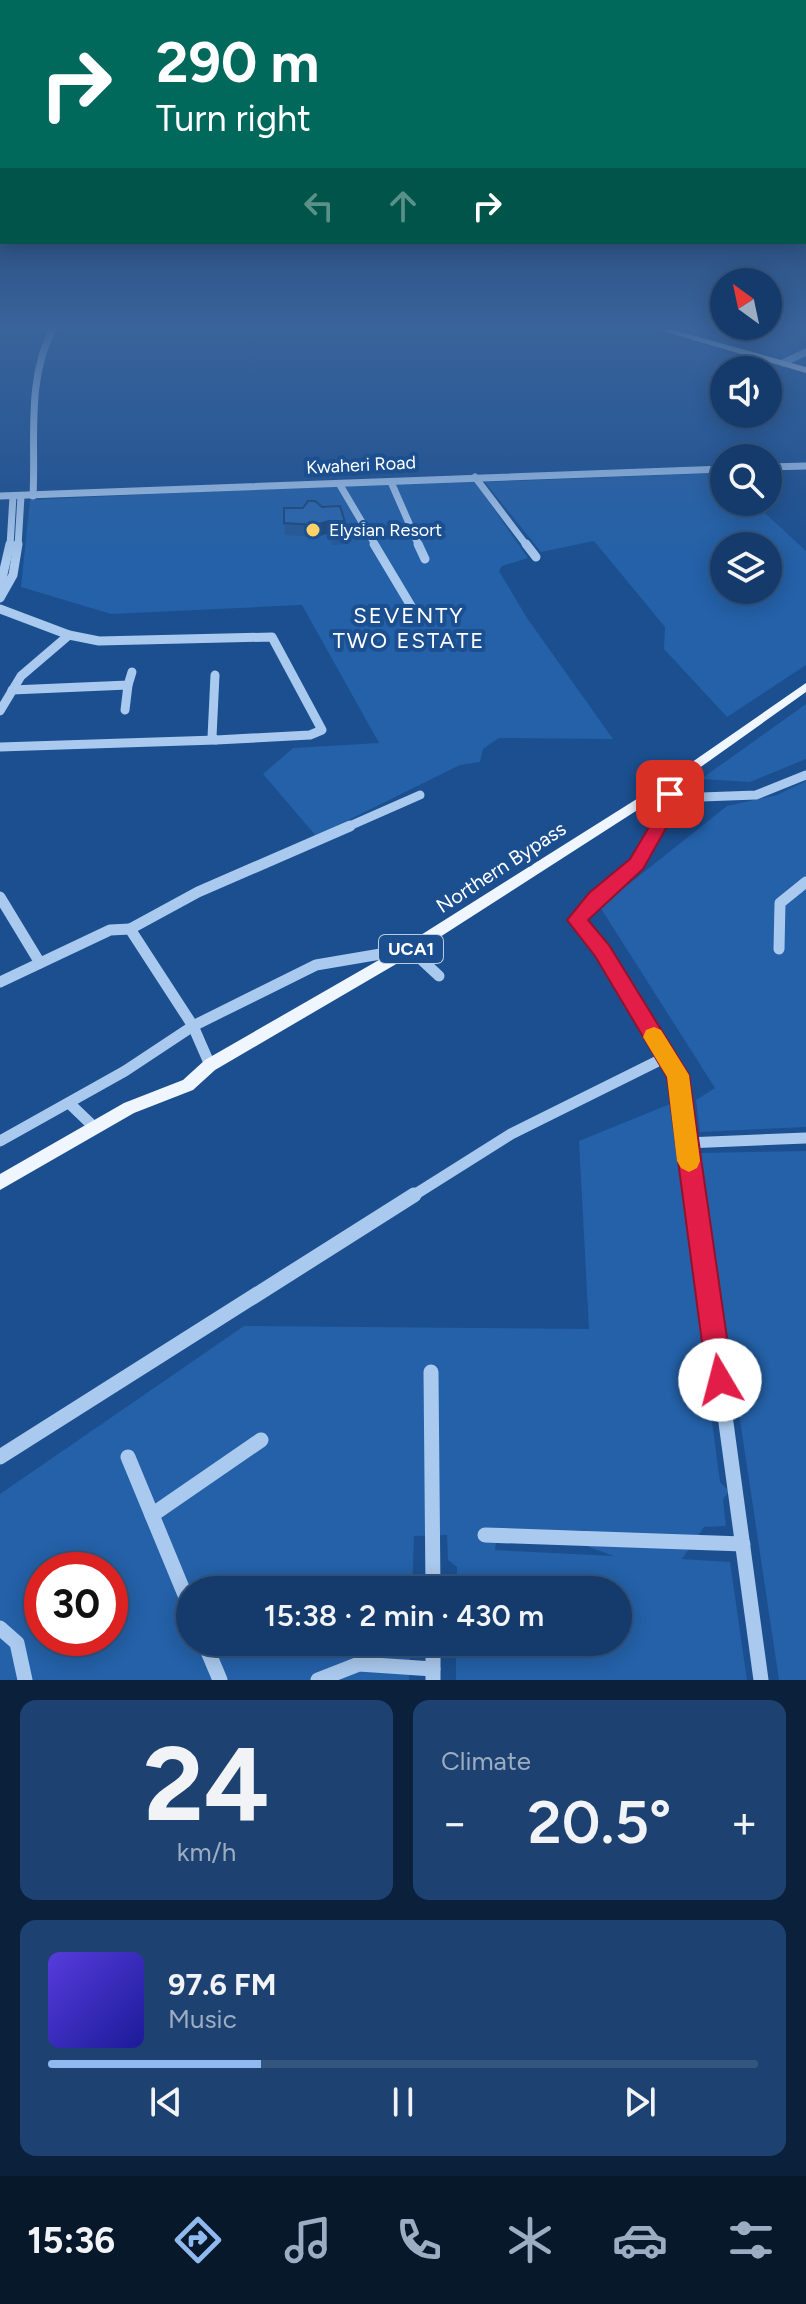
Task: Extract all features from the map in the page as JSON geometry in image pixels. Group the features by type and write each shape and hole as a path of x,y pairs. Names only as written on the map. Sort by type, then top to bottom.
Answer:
{"main road":[{"name":"Northern Bypass","path":"0,1182 129,1108 188,1085 210,1065 410,949 663,788 806,687"}],"street":[{"path":"33,496 36,407"},
{"path":"782,467 806,466"},
{"name":"Kwaheri Road","path":"0,496 710,469"},
{"path":"475,477 536,557"},
{"path":"391,482 425,559"},
{"path":"340,485 414,611"},
{"path":"0,598 8,588 12,564 17,496"},
{"path":"0,587 12,564"},
{"path":"0,609 69,635 99,641 261,635 274,639 322,730 310,735 216,740 0,747"},
{"path":"0,711 26,671 69,635"},
{"path":"125,710 132,672"},
{"path":"215,675 212,737 216,740"},
{"path":"12,690 128,685"},
{"path":"663,788 674,798 764,796 806,775"},
{"path":"0,982 110,930 130,929 198,892 420,795"},
{"path":"674,798 631,872 596,898 576,920 602,951 678,1075 761,1680"},
{"path":"779,949 780,903 806,882"},
{"path":"0,897 40,963"},
{"path":"130,929 193,1026 210,1065"},
{"path":"0,1141 69,1103 193,1026 316,965 410,949 439,976"},
{"path":"0,1457 511,1134 666,1057"},
{"path":"69,1103 94,1127"},
{"path":"686,1143 806,1138"},
{"path":"431,1372 433,1576"},
{"path":"152,1515 261,1440"},
{"path":"128,1457 177,1576"},
{"path":"485,1535 743,1544"},
{"path":"0,1628 9,1631 18,1643 25,1662 25,1680"},
{"path":"210,1656 220,1680"},
{"path":"318,1680 338,1666 352,1663 433,1674"}],"shaded area":[{"path":"710,473 710,516 768,516 806,551 806,665 727,717 664,649 665,627 594,541 541,552 485,482"},
{"path":"473,479 528,558 502,566 499,571 527,618 613,739 499,738 483,749 480,762 460,765 316,836 263,774 293,748 379,743 302,605 111,614 21,587 30,500"},
{"path":"806,704 806,759 750,782 701,779"},
{"path":"806,781 806,1127 700,1132 696,1100 715,1088 600,907 727,806 777,795"},
{"path":"670,1104 720,1482 729,1491 723,1500 726,1526 704,1527 682,1559 730,1562 747,1680 456,1680 456,1656 632,1656 632,1576 457,1576 457,1567 448,1560 447,1535 414,1536 413,1576 176,1576 176,1656 410,1656 409,1680 0,1680 0,1494 244,1326 589,1329 579,1141","holes":["585,1530 589,1547 614,1556 495,1550 497,1533"]},
{"path":"806,1151 806,1680 779,1680 700,1153"}],"building":[{"path":"308,501 315,501 322,507 340,506 348,532 331,533 329,521 315,525 284,523 284,508 303,508"}],"slow traffic":[{"path":"654,1037 678,1075 689,1161"}],"place":[{"name":"Elysian Resort","path":"313,530"}],"district":[{"name":"SEVENTY TWO ESTATE","path":"409,628"}],"route":[{"path":"670,794 674,798 648,839 637,864 596,898 576,920 602,951 678,1075 720,1380"}]}
